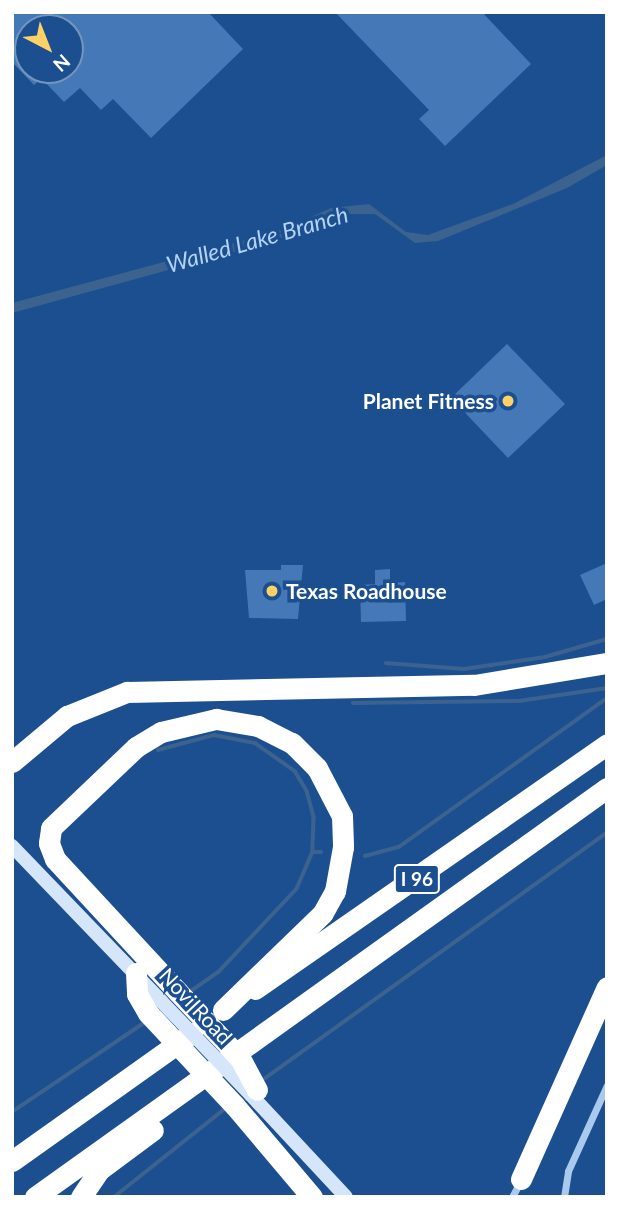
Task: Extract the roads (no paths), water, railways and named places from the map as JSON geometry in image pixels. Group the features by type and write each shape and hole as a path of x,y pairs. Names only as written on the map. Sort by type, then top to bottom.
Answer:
{"highway":[{"path":"12,762 67,716 127,692 474,685 538,678 607,663"},
{"path":"223,1010 322,914 335,891 343,847 341,816 317,768 292,743 258,726 216,719 161,732 136,747 51,828 49,843 55,859 163,1003 250,1099 312,1197"},
{"name":"I 96","path":"12,1161 223,1010 607,744"},
{"name":"I 96","path":"35,1197 607,788"},
{"path":"136,973 137,994 163,1003 240,1058 250,1099"},
{"path":"517,1188 607,987"},
{"path":"81,1197 99,1170 296,1022 315,998"}],"main road":[{"name":"Novi Road","path":"12,846 136,973"},
{"path":"250,1099 346,1197"}],"street":[{"path":"517,1188 607,1013"},
{"path":"564,1197 568,1171 607,1085"}],"water":[{"name":"Walled Lake Branch","path":"607,155 607,165 567,188 438,241 415,243 375,214 343,214 303,233 12,313 12,303 282,230 331,208 369,204 406,232 428,235 513,204"}],"waterway":[{"path":"386,663 464,669 545,657 607,639"},
{"path":"353,703 519,701 607,688"},
{"path":"365,856 399,847 607,698"},
{"path":"158,750 214,735 255,743 295,771 307,791 314,817 313,852 297,889 219,972 188,994"},
{"path":"260,1082 607,833"},
{"path":"313,852 321,852"},
{"path":"12,1112 147,1021"},
{"path":"114,1197 226,1108"}],"place":[{"name":"Planet Fitness","path":"508,401"},
{"name":"Texas Roadhouse","path":"272,591"}]}
